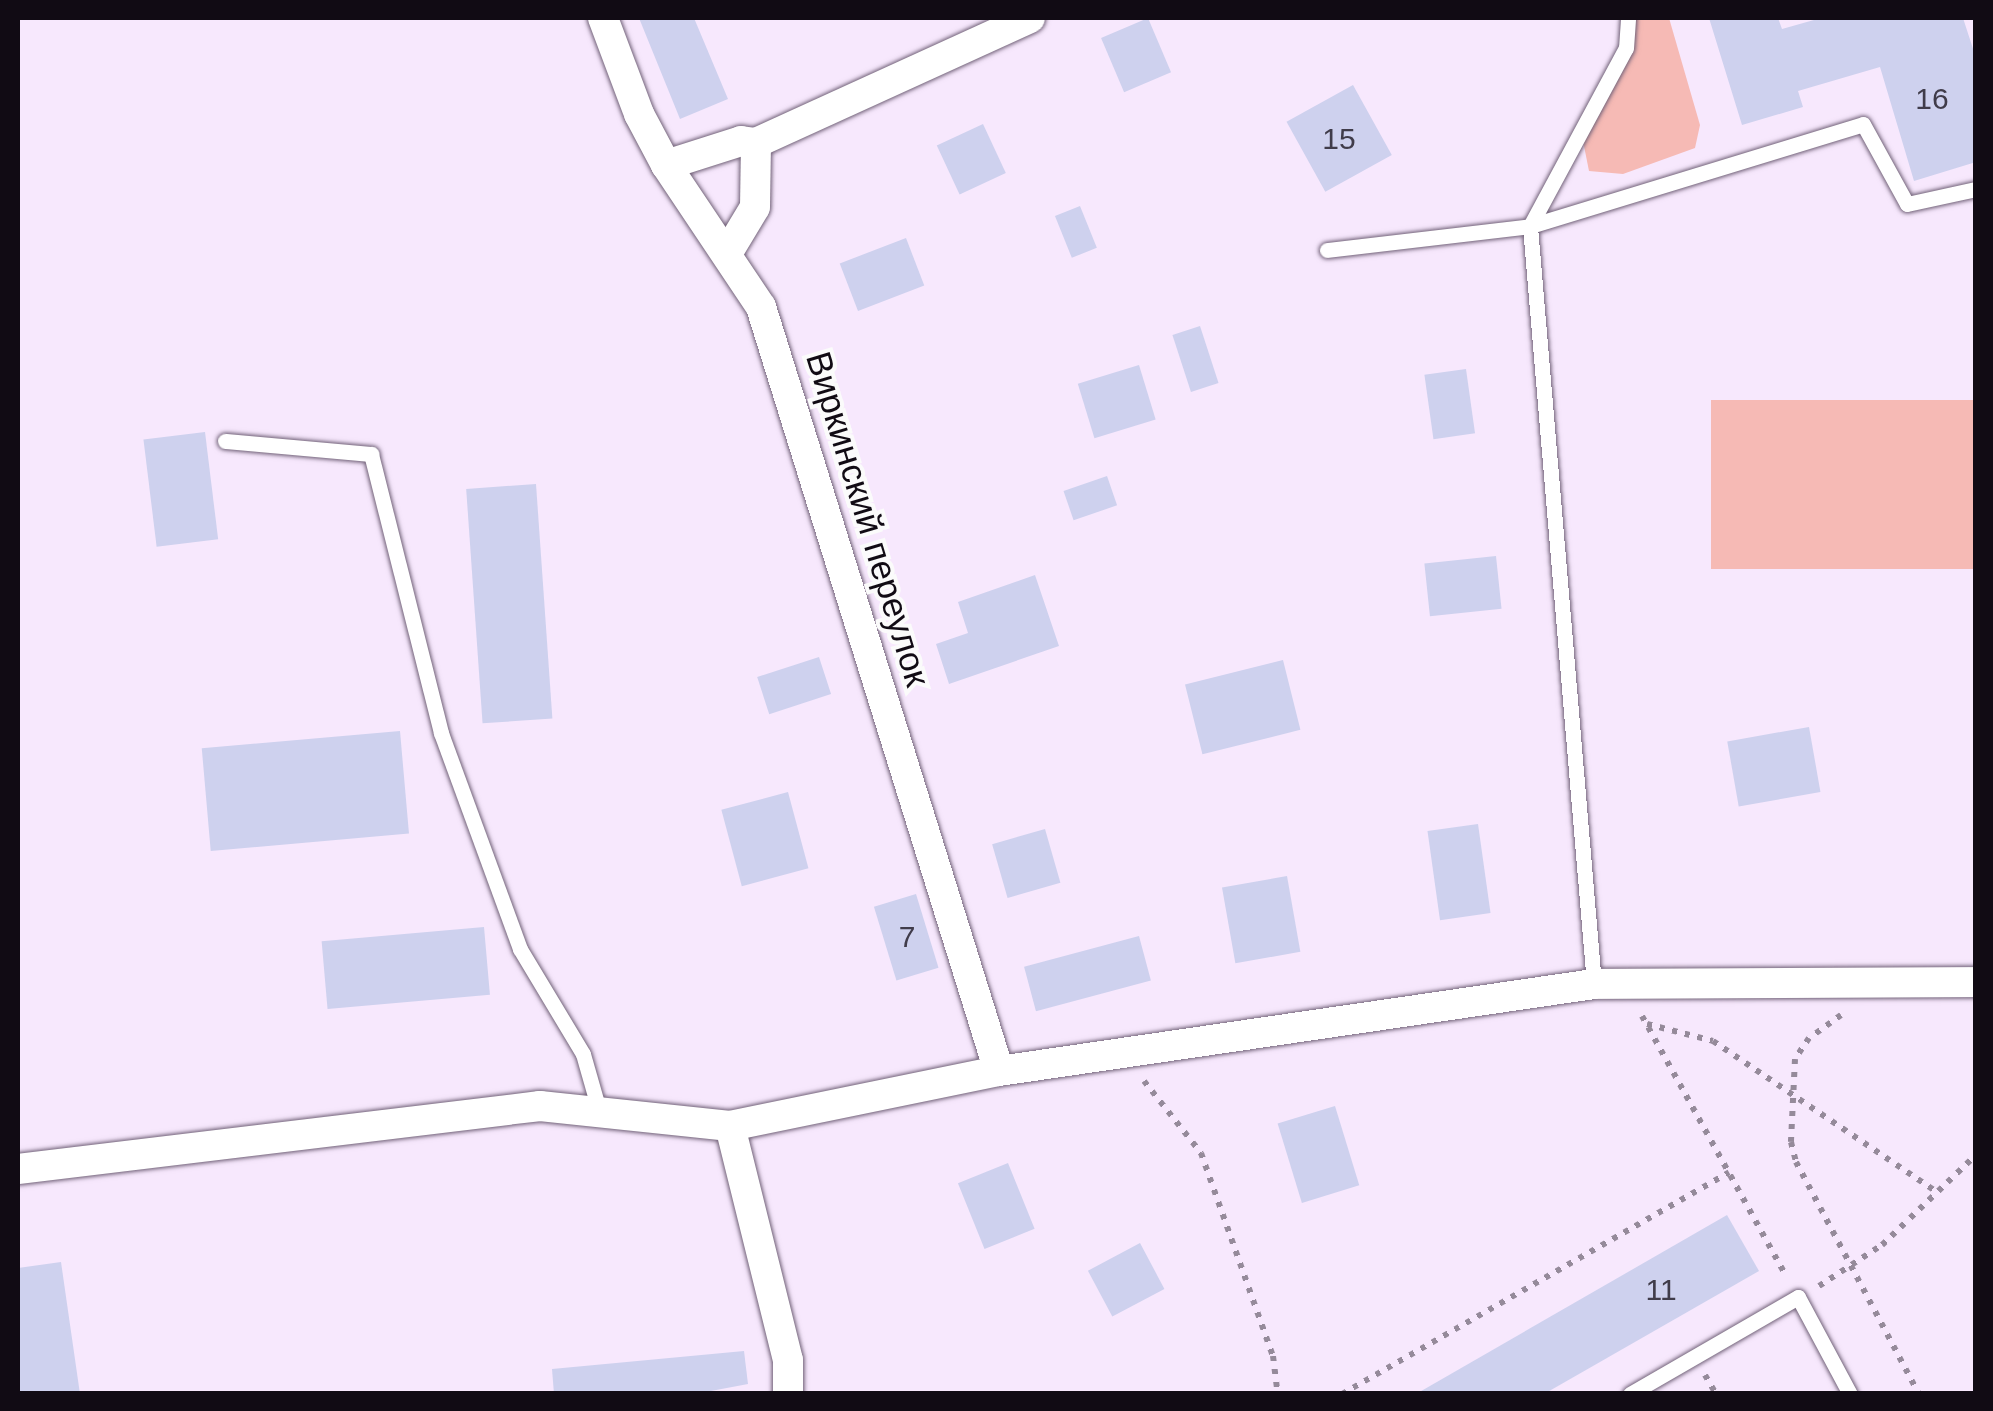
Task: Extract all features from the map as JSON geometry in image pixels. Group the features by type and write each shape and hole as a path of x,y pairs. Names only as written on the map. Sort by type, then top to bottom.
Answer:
{"street":[{"name":"Виркинский переулок","path":"603,18 639,114 666,165 728,252 761,308 796,408 999,1071"},
{"path":"666,165 741,141 756,143 1030,18"},
{"path":"728,252 755,207 756,143"},
{"path":"18,1169 540,1106 599,1110 660,1123 730,1126 999,1071 1609,984 1976,982"},
{"path":"730,1126 788,1360 788,1394"}],"lane":[{"path":"1609,984 1530,226 1626,48 1628,18"},
{"path":"1327,250 1530,226 1863,124 1907,204 1976,190"},
{"path":"226,441 370,454 440,733 520,949 583,1054 599,1110"},
{"path":"1630,1394 1798,1297 1850,1394"}],"path":[{"path":"1609,984 1646,1023 1798,1297"},
{"path":"1860,1008 1808,1038 1795,1059 1790,1093 1796,1162 1920,1394"},
{"path":"1646,1023 1712,1041 1937,1192"},
{"path":"1118,1056 1168,1105 1201,1153 1273,1356 1278,1394"},
{"path":"1825,1282 1852,1268 1976,1155"},
{"path":"1342,1394 1729,1172"}],"shaded area":[{"path":"1634,18 1669,18 1700,125 1695,148 1623,174 1589,171 1583,141"},
{"path":"1711,400 1975,400 1975,569 1711,569"}],"building":[{"path":"639,18 694,18 728,99 680,119"},
{"path":"1148,18 1171,72 1124,92 1101,38"},
{"path":"1709,18 1778,18 1782,29 1821,18 1963,18 1976,58 1976,162 1914,181 1880,67 1798,91 1803,107 1742,125"},
{"path":"1353,85 1392,155 1325,192 1287,122"},
{"path":"983,124 1006,173 960,194 937,146"},
{"path":"1080,206 1097,248 1072,258 1055,216"},
{"path":"906,238 924,286 858,311 840,263"},
{"path":"1200,326 1219,383 1191,392 1172,335"},
{"path":"1139,365 1156,420 1094,438 1078,384"},
{"path":"1466,369 1475,433 1433,439 1424,375"},
{"path":"205,432 218,539 157,547 143,440"},
{"path":"1107,476 1117,505 1074,520 1064,491"},
{"path":"536,484 552,718 483,723 466,489"},
{"path":"1496,556 1502,609 1430,616 1424,564"},
{"path":"1035,575 1059,646 949,684 936,644 968,633 958,602"},
{"path":"819,657 831,694 769,714 757,677"},
{"path":"1283,660 1300,730 1202,754 1185,684"},
{"path":"1809,727 1820,792 1739,806 1727,741"},
{"path":"400,731 409,834 211,851 202,748"},
{"path":"788,792 808,868 742,886 721,810"},
{"path":"1478,824 1491,913 1440,920 1427,831"},
{"path":"1045,829 1060,883 1008,898 992,844"},
{"path":"1287,876 1300,952 1235,963 1222,887"},
{"path":"916,894 939,968 896,980 874,907"},
{"path":"484,927 490,995 328,1009 322,941"},
{"path":"1139,936 1151,980 1036,1011 1024,967"},
{"path":"1335,1106 1359,1185 1302,1203 1278,1124"},
{"path":"1008,1163 1035,1229 985,1249 958,1183"},
{"path":"1727,1215 1759,1271 1544,1394 1416,1394"},
{"path":"1140,1243 1164,1289 1112,1317 1088,1271"},
{"path":"61,1262 80,1394 18,1394 18,1268"},
{"path":"744,1351 748,1384 695,1394 554,1394 552,1369"}]}
